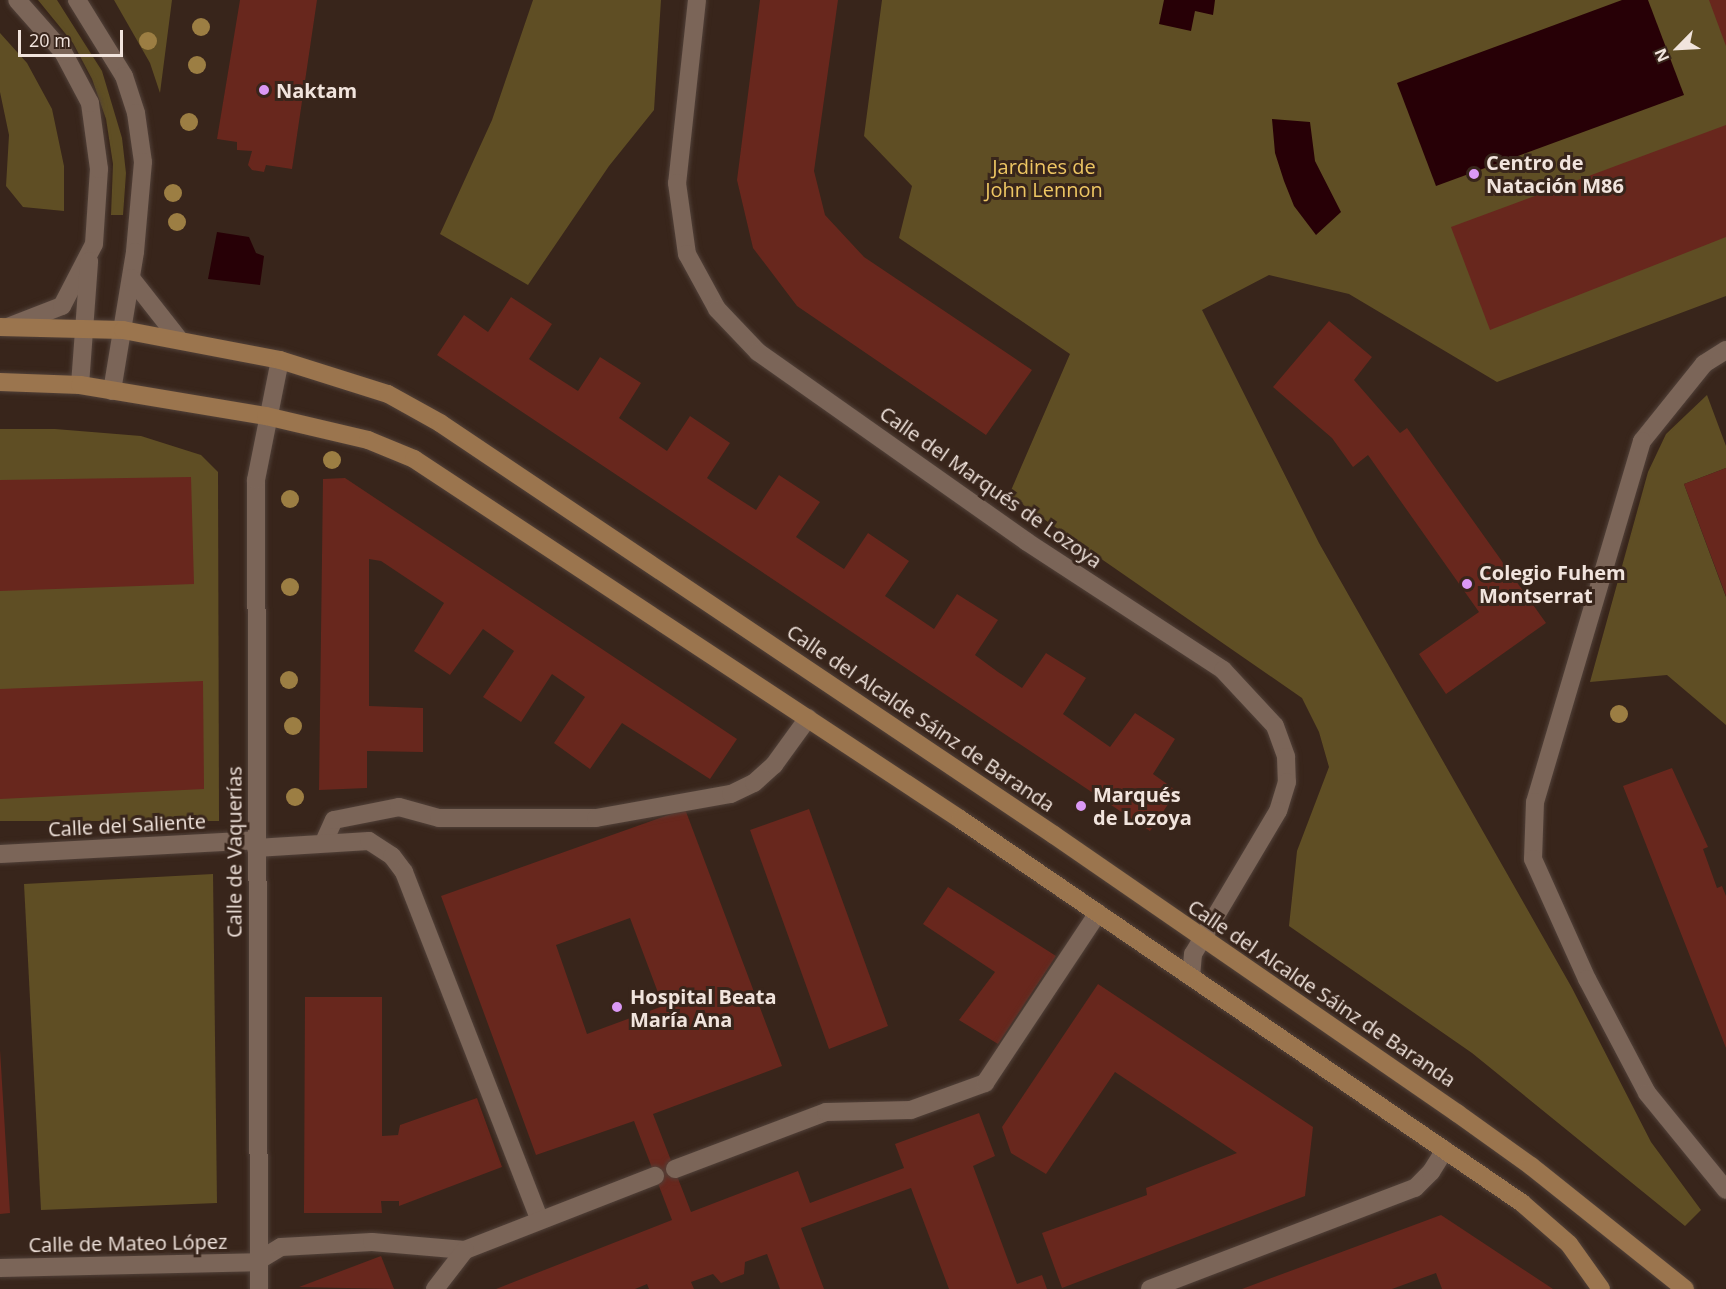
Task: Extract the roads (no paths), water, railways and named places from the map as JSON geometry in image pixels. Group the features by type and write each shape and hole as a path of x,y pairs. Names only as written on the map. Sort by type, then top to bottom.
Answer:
{"street":[{"path":"17,0 63,52 90,103 99,169 89,258 86,328 80,385"},
{"path":"77,0 124,76 136,113 143,162 131,278 112,391"},
{"name":"Calle del Marqués de Lozoya","path":"697,0 677,183 687,254 717,309 758,352 1027,542 1222,670 1275,726 1286,757 1287,782 1278,811 1193,954 1191,975"},
{"path":"4,327 62,306 89,258"},
{"path":"131,278 178,338"},
{"name":"Calle del Alcalde Sáinz de Baranda","path":"4,327 123,330 178,338 280,360 388,394 440,423 1054,835 1531,1166 1685,1289"},
{"path":"1726,350 1704,364 1642,441 1535,802 1533,859 1587,979 1647,1093 1726,1190"},
{"path":"266,416 280,360"},
{"path":"0,382 80,385 266,416 368,440 414,459 808,718 1191,975 1445,1150 1549,1226 1581,1259 1601,1289"},
{"name":"Calle de Vaquerías","path":"259,1289 256,1262 256,480 266,416"},
{"path":"324,842 334,820 399,807 439,818 596,818 731,794 754,783 774,765 808,718"},
{"name":"Calle del Saliente","path":"0,854 369,841 392,856 404,872 539,1219"},
{"path":"675,1168 826,1112 910,1110 985,1083 1098,913"},
{"path":"1150,1289 1414,1188 1431,1172 1445,1150"},
{"path":"256,1262 281,1247 372,1242 465,1250 539,1219 655,1176"},
{"path":"435,1289 465,1250"},
{"name":"Calle de Mateo López","path":"0,1268 256,1262"}],"place":[{"name":"Naktam","path":"264,90"},
{"name":"Centro de Natación M86","path":"1474,174"},
{"name":"Colegio Fuhem Montserrat","path":"1467,584"},
{"name":"Marqués de Lozoya","path":"1081,806"},
{"name":"Hospital Beata María Ana","path":"617,1007"}],"park label":[{"name":"Jardines de John Lennon","path":"1044,178"}]}
